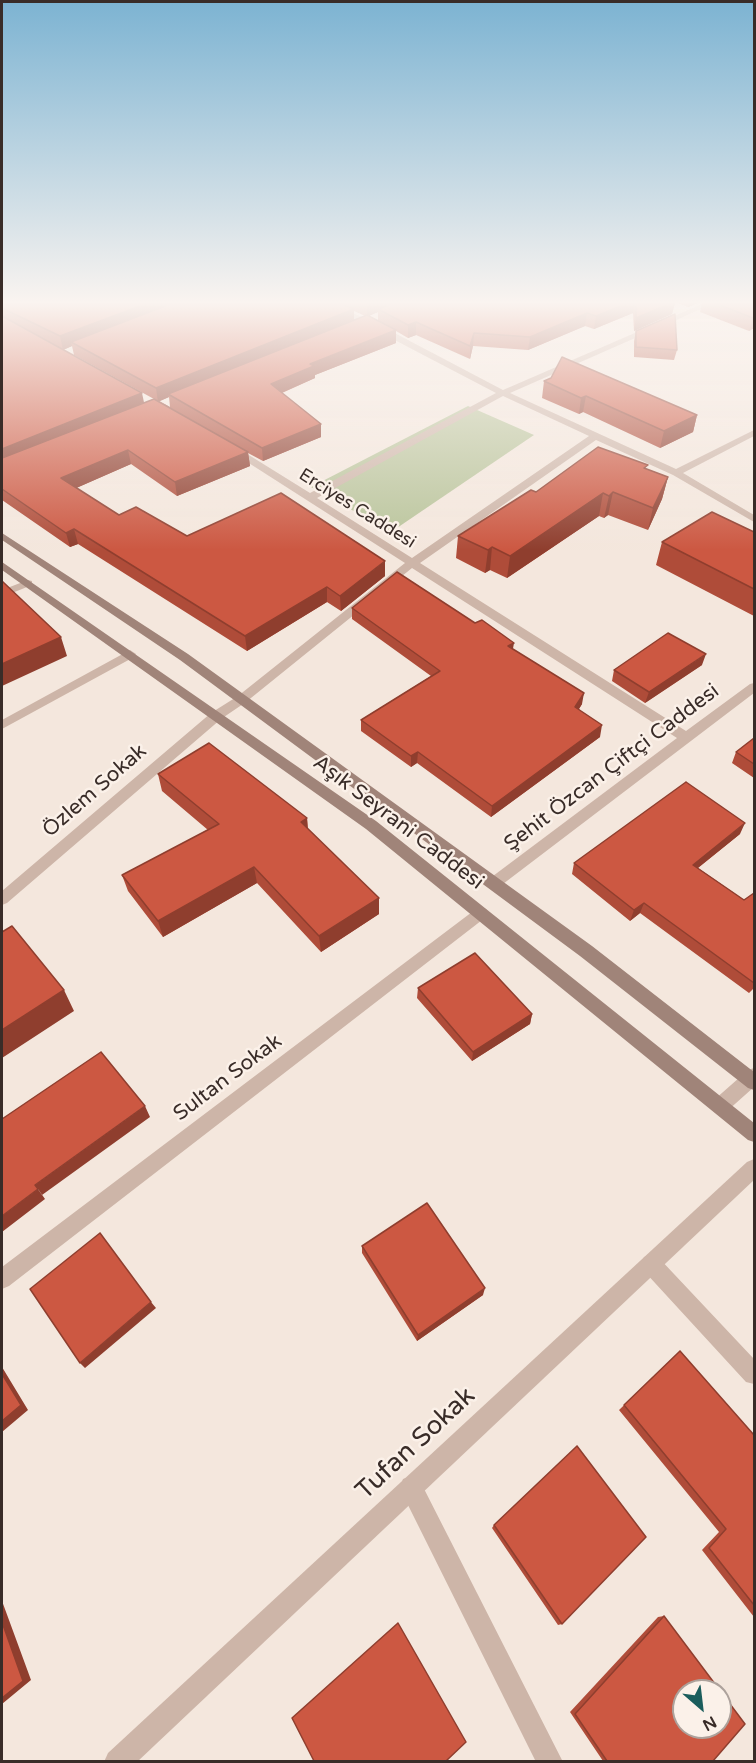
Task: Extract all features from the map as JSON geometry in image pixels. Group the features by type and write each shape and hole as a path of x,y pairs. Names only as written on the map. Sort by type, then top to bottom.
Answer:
{"main road":[{"path":"2,536 184,657 586,951 753,1079"},
{"name":"Aşık Seyrani Caddesi","path":"2,565 371,825 754,1134"}],"street":[{"path":"488,385 676,473 754,519"},
{"path":"309,498 521,385"},
{"path":"676,473 754,432"},
{"name":"Özlem Sokak","path":"2,899 216,716 242,699 412,563 594,436"},
{"name":"Erciyes Caddesi","path":"222,442 687,738"},
{"path":"2,594 28,583"},
{"path":"2,725 130,654"},
{"name":"Şehit Özcan Çiftçi Caddesi","path":"494,883 754,687"},
{"name":"Sultan Sokak","path":"2,1279 481,913"},
{"path":"720,1106 753,1079"},
{"name":"Tufan Sokak","path":"117,1761 754,1168"},
{"path":"651,1264 754,1374"},
{"path":"411,1487 550,1761"}],"green space":[{"path":"468,406 534,435 391,532 311,487"}],"building":[{"path":"2,385 128,385 142,393 2,449"},
{"path":"190,385 273,385 321,424 262,448 168,394"},
{"path":"553,385 628,385 697,415 664,431 586,396 581,398"},
{"path":"154,399 248,452 175,482 128,450 61,478 119,515 136,507 187,536 281,493 385,561 340,596 327,587 245,636 74,529 66,533 2,489 2,458"},
{"path":"598,447 648,465 644,468 668,477 653,508 613,492 609,496 603,493 510,556 492,547 488,550 458,536 531,490 536,492"},
{"path":"712,512 754,532 754,589 662,542"},
{"path":"397,572 475,623 482,620 514,643 508,646 584,693 575,707 602,725 492,806 418,752 411,756 361,720 440,671 352,608"},
{"path":"2,581 61,637 2,664"},
{"path":"668,633 706,654 649,692 614,670"},
{"path":"754,738 754,764 736,752"},
{"path":"209,743 307,818 301,822 379,898 319,936 254,867 158,921 122,875 219,824 158,774"},
{"path":"686,782 745,823 693,865 744,900 754,893 754,983 644,903 634,910 574,863"},
{"path":"12,926 64,990 2,1030 2,932"},
{"path":"475,953 532,1014 473,1052 418,988"},
{"path":"101,1052 145,1106 35,1185 38,1189 2,1216 2,1119"},
{"path":"427,1203 485,1288 418,1335 362,1246"},
{"path":"100,1233 151,1302 80,1363 30,1289"},
{"path":"680,1351 754,1435 754,1605 709,1548 726,1529 624,1405"},
{"path":"2,1374 21,1405 2,1421"},
{"path":"577,1446 646,1537 562,1624 494,1525"},
{"path":"664,1616 711,1679 672,1679 672,1739 732,1739 732,1707 745,1724 713,1761 607,1761 575,1714"},
{"path":"2,1622 23,1681 2,1698"},
{"path":"398,1623 466,1742 446,1761 314,1761 292,1718"}]}
